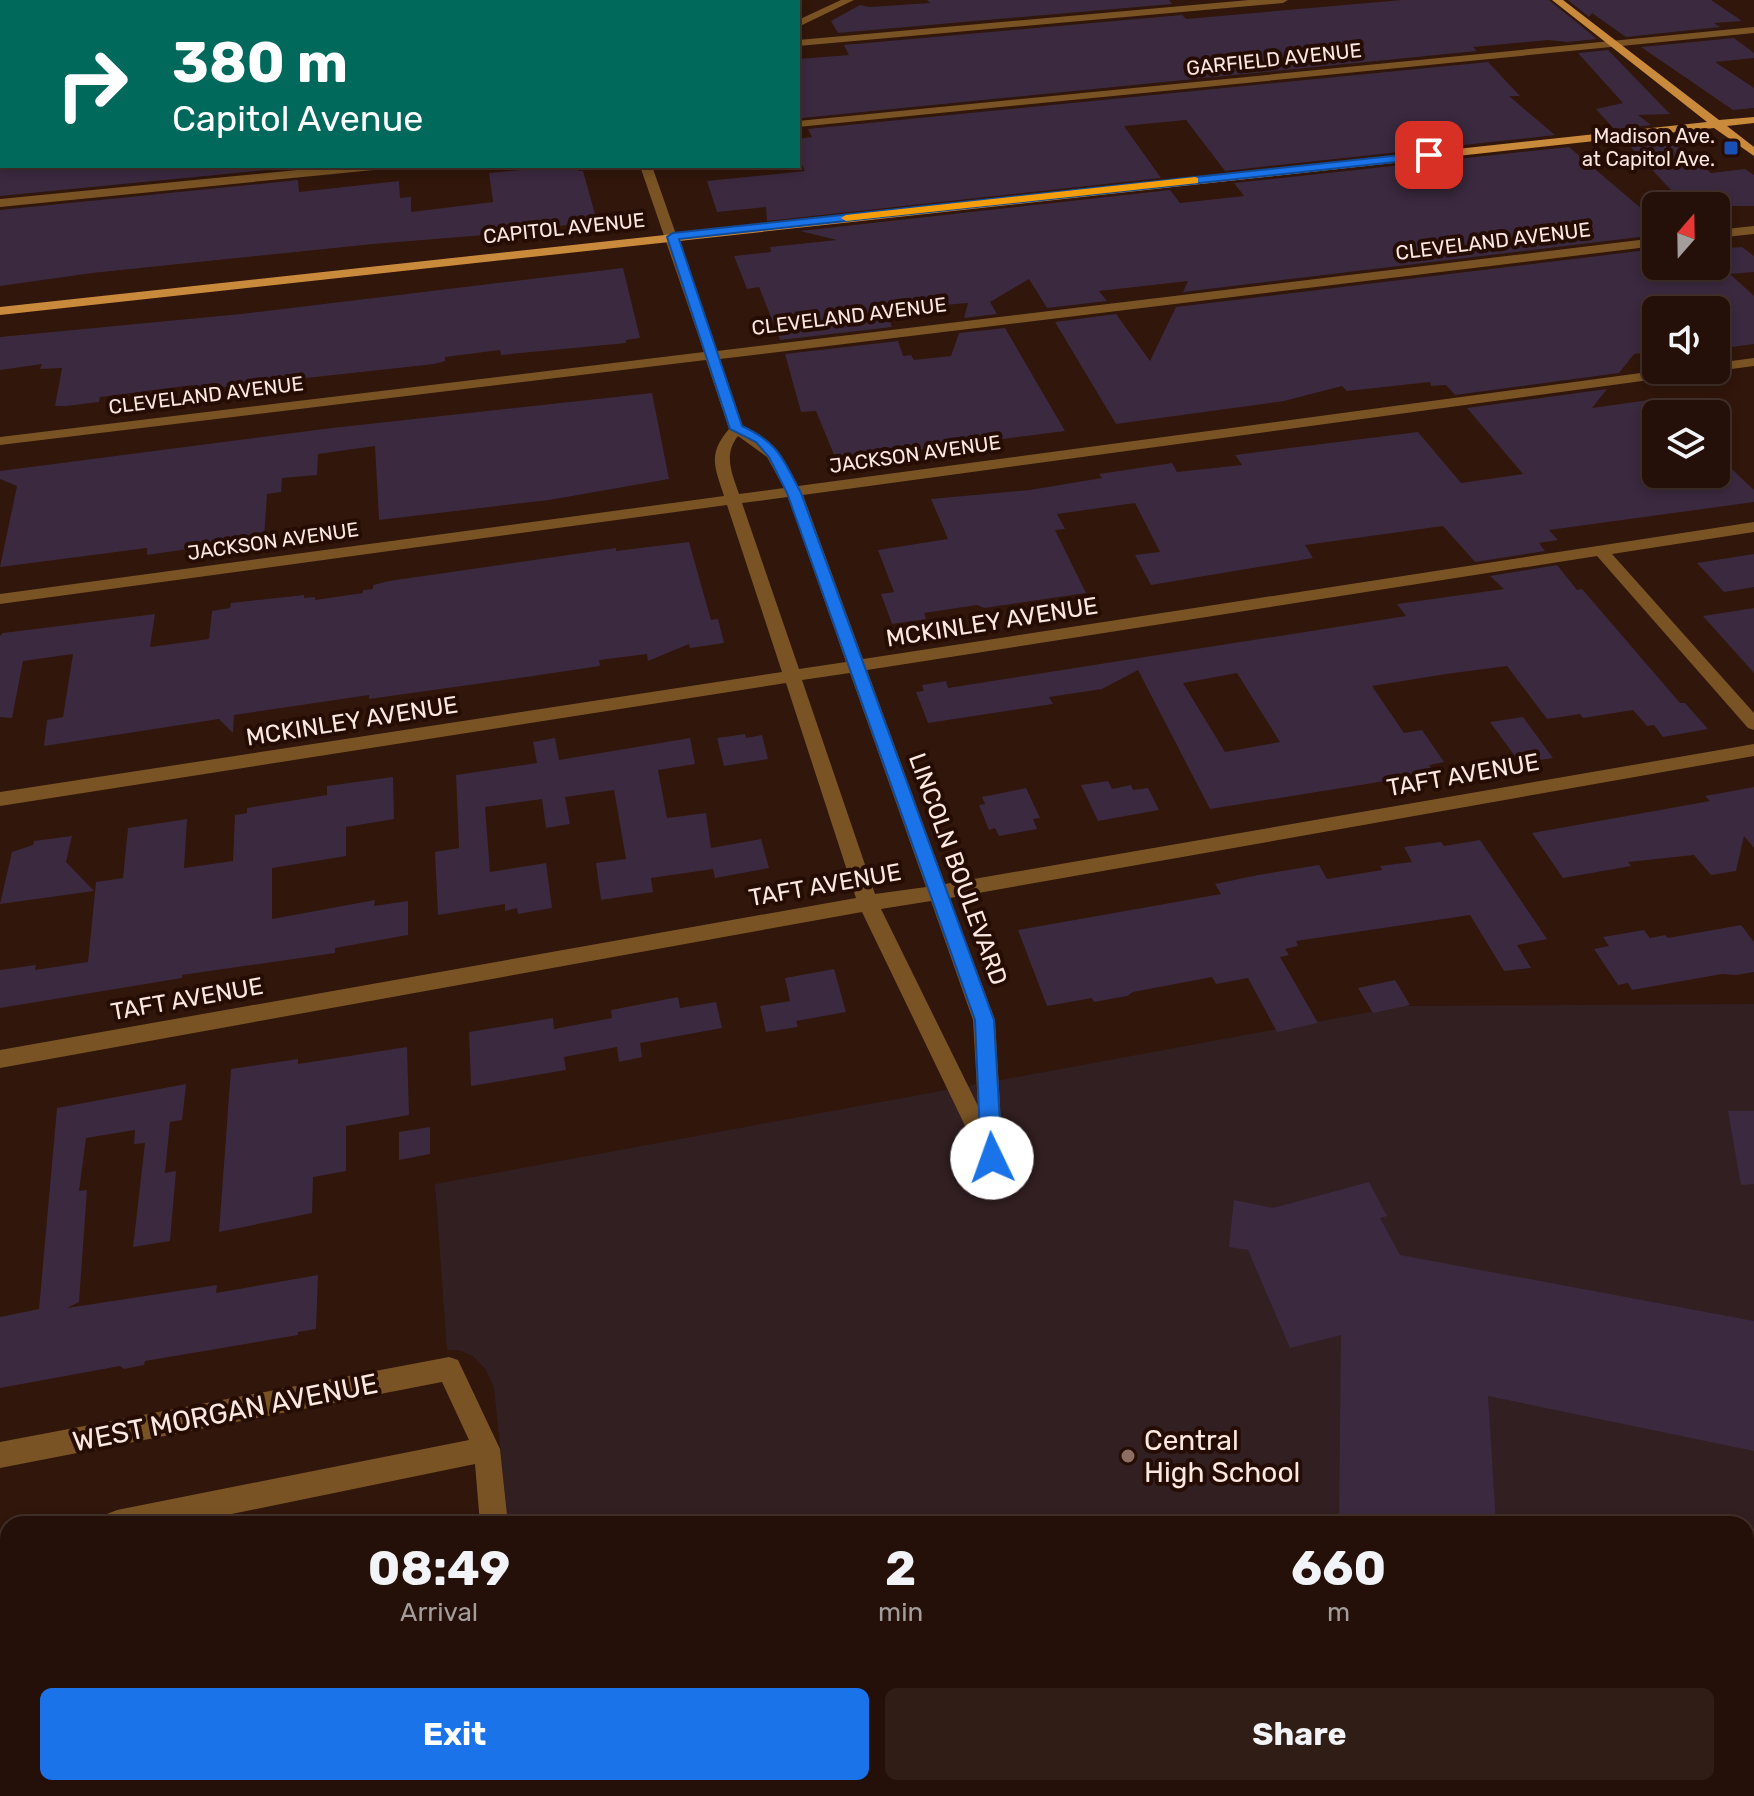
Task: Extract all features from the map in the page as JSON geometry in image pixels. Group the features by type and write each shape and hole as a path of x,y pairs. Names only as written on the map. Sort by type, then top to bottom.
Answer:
{"main road":[{"path":"1557,0 1754,153"},
{"name":"CAPITOL AVENUE","path":"0,311 1754,120"}],"street":[{"path":"800,23 849,0"},
{"path":"800,43 1283,0"},
{"name":"GARFIELD AVENUE","path":"800,124 1754,30"},
{"path":"0,203 354,168"},
{"path":"647,168 673,237 736,429"},
{"path":"1730,233 1754,230"},
{"name":"CLEVELAND AVENUE","path":"0,441 712,353 1642,244"},
{"path":"1730,365 1754,362"},
{"name":"JACKSON AVENUE","path":"0,599 1642,377"},
{"name":"LINCOLN BOULEVARD","path":"736,429 761,439 775,456 794,493 984,1020 992,1158 868,903 721,463 724,444 736,429"},
{"name":"MCKINLEY AVENUE","path":"0,799 1754,527"},
{"path":"1600,550 1754,724"},
{"name":"TAFT AVENUE","path":"0,1059 868,903 1754,750"},
{"name":"WEST MORGAN AVENUE","path":"0,1455 449,1369 487,1449"},
{"path":"156,1516 487,1449 493,1516"}],"shaded area":[{"name":"Central High School","path":"1754,1004 1754,1516 507,1516 494,1388 486,1370 473,1356 458,1350 447,1350 435,1184 1403,1006"}],"building":[{"path":"927,0 1169,0 1172,4 838,33 831,21 860,5 930,3"},
{"path":"1402,0 1549,0 1597,39 1473,47 1477,51 802,118 800,114 800,59 849,55 844,45 1182,15 1186,19"},
{"path":"1568,0 1711,0 1742,21 1714,23 1720,27 1626,37 1592,13 1589,17"},
{"path":"1734,38 1754,53 1754,58 1715,62 1754,88 1754,108 1733,110 1641,47"},
{"path":"1608,50 1670,114 1638,115 1651,125 1614,129 1596,109 1623,103 1578,53"},
{"path":"1488,62 1520,96 1509,96 1555,135 1225,171 1186,120 1124,126 1161,178 767,221 766,207 717,212 707,181 805,171 800,160 800,139 812,137 808,129"},
{"path":"1665,136 1711,173 1745,169 1754,175 1754,206 1730,206 1730,192 1673,192 1625,141"},
{"path":"1569,147 1642,209 1642,237 1183,292 1188,281 1099,291 1107,301 1047,308 1029,279 990,302 997,314 964,318 968,303 886,310 892,327 780,340 759,287 747,289 734,256 771,252 770,247 837,240 800,231 1170,190 1180,203 1244,196 1234,183"},
{"path":"0,168 288,168 0,196"},
{"path":"578,168 583,171 597,221 497,234 92,273 0,286 0,210 298,180 299,192 399,181 400,198 411,197 411,212 493,202 489,173"},
{"path":"1742,247 1754,256 1754,272 1730,274 1730,248"},
{"path":"1642,251 1642,280 1730,280 1730,274 1754,296 1754,344 1730,347 1730,296 1642,296 1642,353 1634,354 1619,373 1455,395 1446,385 1431,386 1430,382 1347,391 1342,386 1284,401 1116,424 1055,322 1116,314 1150,361 1176,307"},
{"path":"623,268 640,338 626,340 626,343 501,355 500,350 445,357 445,361 434,364 205,389 192,389 193,385 100,397 99,402 66,406 55,406 62,368 40,369 42,364 0,370 0,337 241,314"},
{"path":"1005,328 1065,431 918,450 916,445 859,452 862,459 837,462 816,411 801,412 785,354 898,341 903,356 911,355 914,360 951,356 959,333"},
{"path":"1607,389 1592,408 1642,401 1642,488 1730,488 1730,467 1754,490 1754,502 1549,530 1558,540 1539,543 1545,551 1475,562 1443,526 1305,545 1313,558 1151,585 1135,555 1160,552 1135,503 1057,514 1065,529 1055,530 1086,593 924,613 926,619 892,624 881,594 894,592 878,550 948,539 931,499 1030,490 1102,478 1099,474 1172,463 1177,472 1242,465 1235,455 1418,432 1461,483 1523,474 1467,408"},
{"path":"652,393 669,479 549,500 379,520 375,446 318,454 317,475 282,478 281,492 267,494 264,538 147,555 147,548 0,567 17,486 0,479 0,471 332,428"},
{"path":"689,542 711,620 718,619 724,643 690,648 689,644 648,661 647,654 599,660 600,666 234,715 233,733 219,719 44,746 47,720 63,717 73,654 23,661 12,718 0,717 0,636 3,633 155,614 150,647 209,639 212,611 230,608 231,603 304,595 304,598 315,597 315,600 363,593 363,590 373,589 373,585 389,581 616,548 616,551"},
{"path":"1754,554 1754,587 1724,592 1697,563"},
{"path":"1557,565 1577,590 1582,589 1680,703 1685,703 1708,729 1663,737 1654,725 1647,726 1633,710 1583,718 1580,714 1547,719 1507,666 1446,674 1372,686 1404,733 1422,730 1444,762 1429,765 1432,770 1402,775 1404,778 1210,809 1138,670 1102,689 1049,697 1053,704 928,723 916,692 924,691 922,685 946,681 948,688 1406,616 1397,604 1504,589 1490,576","holes":["1237,673 1280,742 1225,752 1183,683"]},
{"path":"1754,608 1754,673 1703,616"},
{"path":"1523,717 1553,758 1520,763 1490,722"},
{"path":"745,734 746,738 762,735 768,759 724,766 717,738"},
{"path":"555,738 559,760 690,738 695,764 658,770 667,818 706,813 711,848 761,839 769,868 715,878 713,869 651,878 653,892 601,900 596,863 626,859 614,790 565,797 570,824 546,828 542,799 485,807 490,872 546,863 552,908 518,914 517,908 505,911 505,904 438,915 435,852 459,848 456,775 537,763 533,742"},
{"path":"393,777 394,819 346,827 346,856 272,868 272,919 375,900 374,906 408,901 408,935 335,948 335,953 182,975 182,978 0,1008 0,970 36,965 35,970 88,962 96,882 123,878 128,828 187,819 184,868 233,861 235,815 247,813 247,808 327,795 327,786"},
{"path":"1108,781 1112,789 1131,785 1133,790 1148,788 1159,810 1098,821 1081,785"},
{"path":"1754,787 1754,848 1744,836 1736,871 1711,875 1694,855 1628,862 1631,866 1563,878 1532,833 1710,801 1705,796"},
{"path":"1026,788 1040,818 1033,819 1037,829 999,836 995,828 989,830 979,805 985,804 982,797"},
{"path":"72,836 66,862 94,891 0,904 12,852 33,845 34,841"},
{"path":"1480,840 1547,939 1517,945 1531,968 1504,971 1470,915 1296,941 1298,946 1285,949 1289,955 1280,957 1318,1023 1277,1032 1248,978 1216,984 1212,977 1094,1002 1092,998 1047,1006 1018,930 1221,894 1215,884 1258,875 1319,865 1327,879 1382,870 1380,866 1412,862 1404,847 1441,842 1444,846"},
{"path":"1741,925 1754,942 1754,972 1722,974 1632,990 1628,983 1618,985 1594,949 1609,946 1603,937 1644,930 1650,938 1665,935 1668,938"},
{"path":"834,969 846,1012 796,1021 798,1027 766,1032 760,1006 790,1001 785,978"},
{"path":"1395,980 1410,1005 1373,1013 1358,988"},
{"path":"678,997 680,1008 716,1002 722,1028 640,1043 642,1057 619,1062 617,1047 564,1057 566,1070 471,1086 469,1032 553,1018 554,1029 612,1018 611,1010"},
{"path":"407,1047 409,1115 346,1126 346,1171 313,1177 312,1213 219,1232 231,1069 298,1059 298,1064"},
{"path":"186,1084 182,1120 170,1122 165,1173 176,1171 170,1241 133,1247 145,1143 134,1144 135,1130 86,1138 79,1191 87,1190 79,1302 67,1308 217,1285 216,1293 318,1275 316,1329 298,1332 298,1335 145,1361 144,1365 124,1369 120,1366 0,1388 0,1317 39,1309 57,1108"},
{"path":"1728,1111 1754,1111 1754,1184 1741,1185"},
{"path":"430,1127 430,1154 399,1160 399,1132"},
{"path":"1369,1182 1387,1216 1380,1218 1400,1255 1754,1321 1754,1451 1488,1396 1496,1516 1339,1516 1341,1335 1290,1348 1248,1250 1229,1247 1234,1200 1273,1208"}],"slow traffic":[{"path":"846,218 1195,180"}],"place":[{"name":"Madison Ave. at Capitol Ave.","path":"1731,148"},
{"name":"Central High School","path":"1128,1456"}],"route":[{"path":"992,1158 984,1020 794,493 775,456 761,439 736,429 673,237 1429,155"}]}
